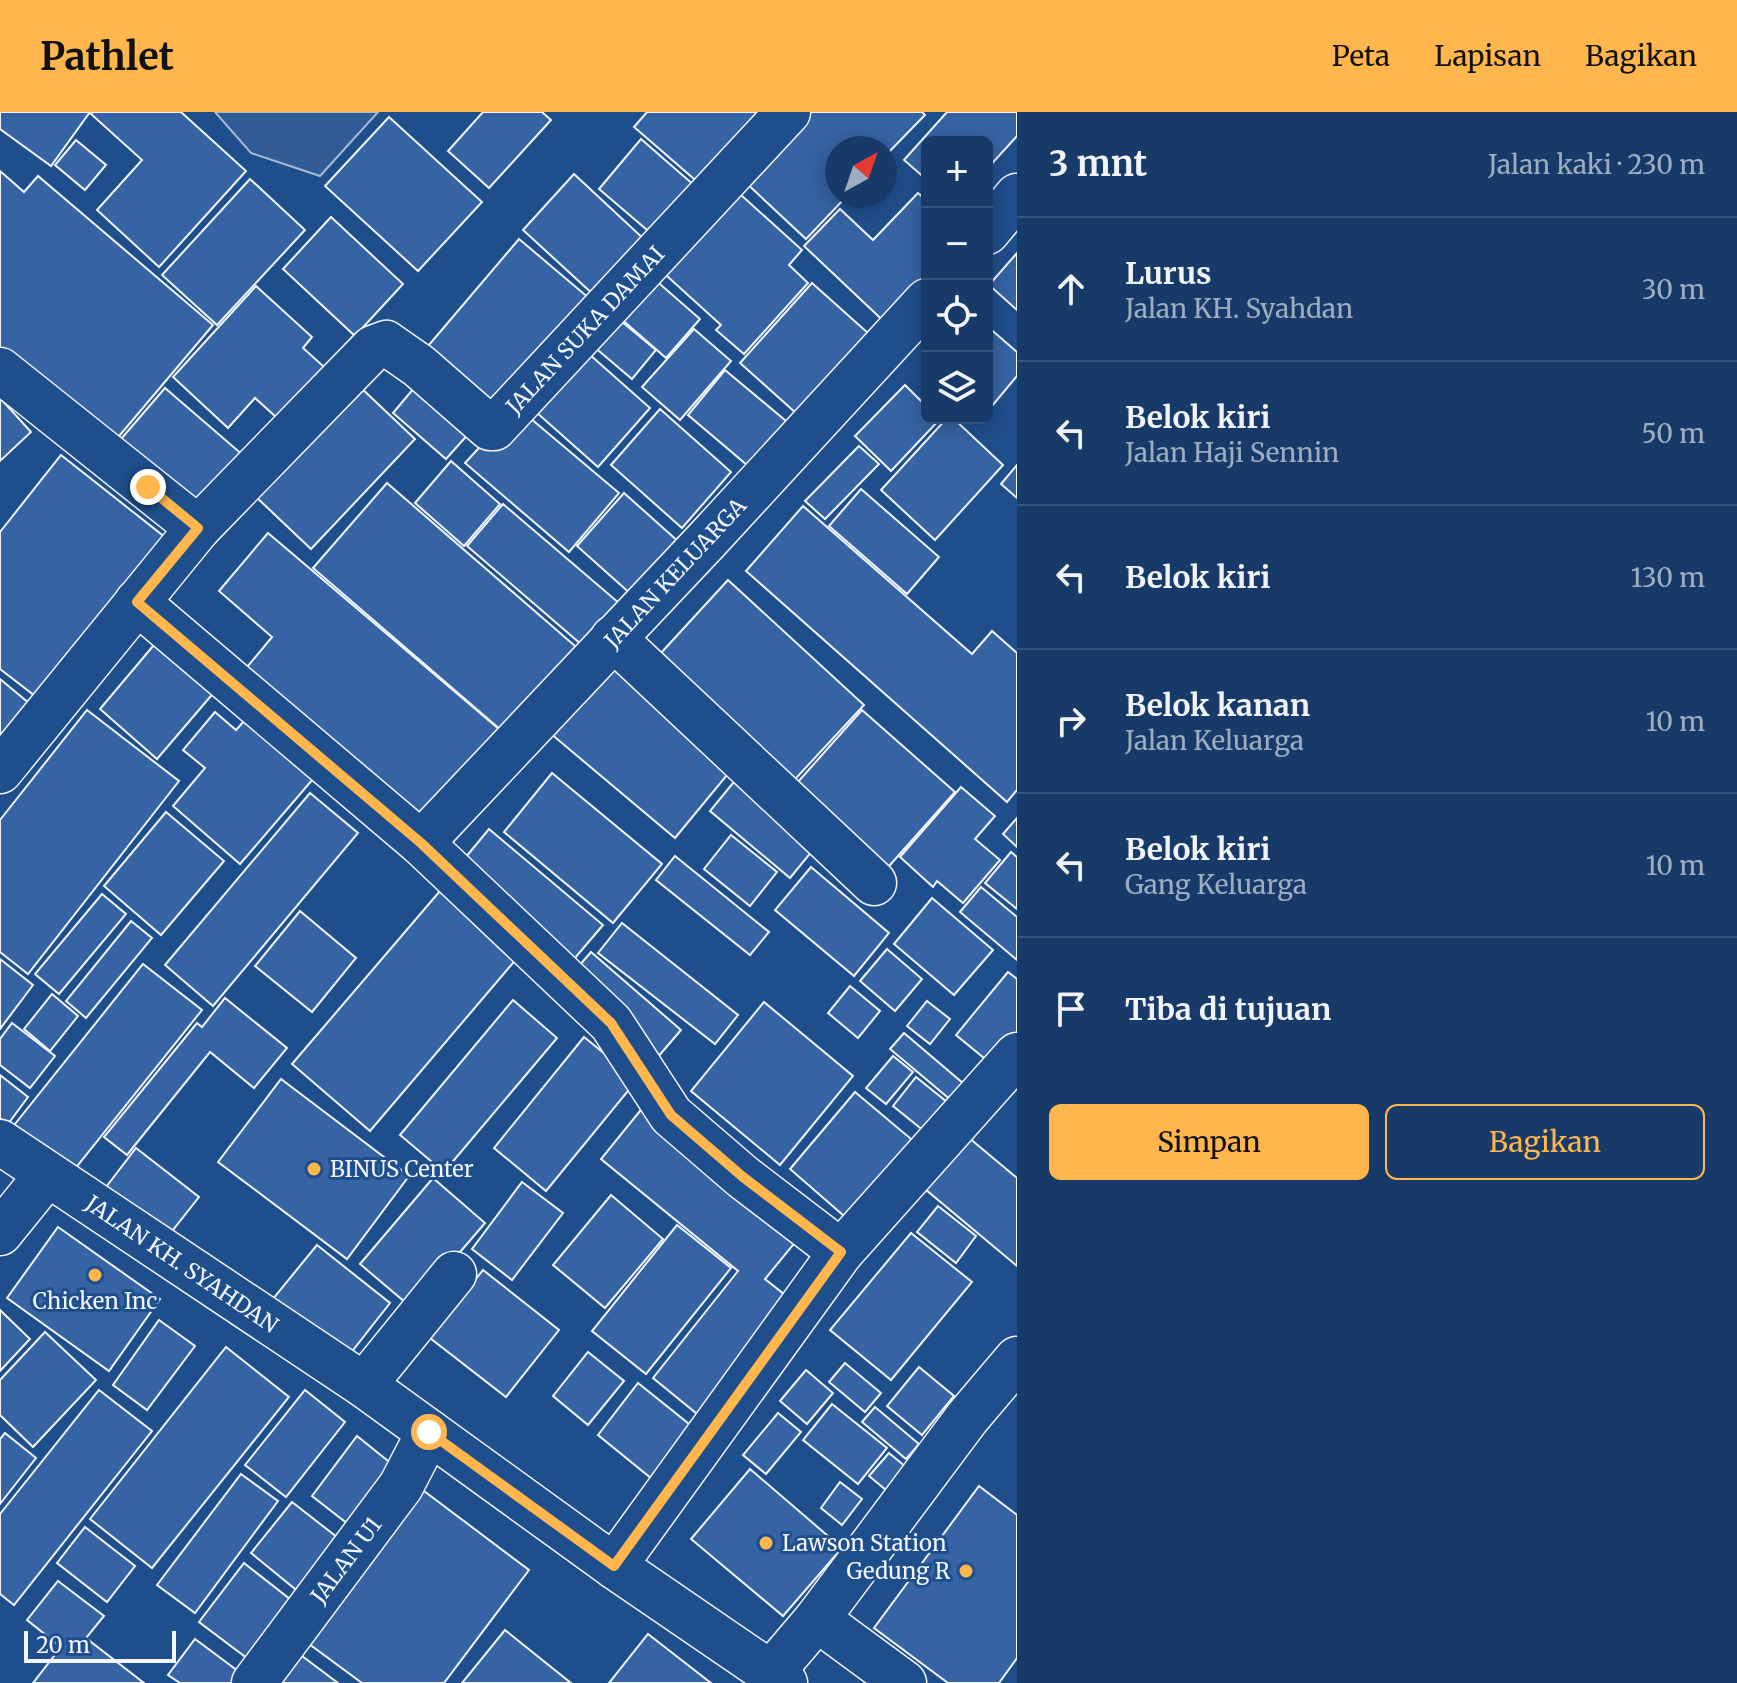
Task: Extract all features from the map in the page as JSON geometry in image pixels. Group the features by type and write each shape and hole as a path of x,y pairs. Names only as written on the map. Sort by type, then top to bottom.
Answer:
{"street":[{"name":"JALAN SUKA DAMAI","path":"198,528 373,348 386,343 419,366 490,428 494,428 788,112"},
{"path":"993,225 1017,196"},
{"name":"JALAN KELUARGA","path":"421,843 921,308"},
{"path":"0,370 198,528 0,771"},
{"path":"137,602 421,843 611,1023 671,1115 743,1177 841,1252"},
{"path":"613,638 874,883"},
{"path":"614,1566 841,1252 1017,1055"},
{"name":"JALAN KH. SYAHDAN","path":"0,1142 364,1385 614,1566 778,1678"},
{"path":"0,1233 47,1175"},
{"path":"364,1385 454,1274"},
{"path":"778,1678 817,1619 967,1418 1017,1359"},
{"name":"JALAN U1","path":"254,1683 401,1486 429,1432"},
{"path":"817,1619 904,1683"}],"shaded area":[{"path":"215,112 378,112 320,176 251,153"}],"building":[{"path":"0,112 90,112 51,166 0,129"},
{"path":"181,112 246,171 159,267 97,210 142,160 91,114"},
{"path":"483,112 542,112 551,120 489,188 448,151"},
{"path":"647,112 777,112 708,191 634,127"},
{"path":"810,112 922,112 925,115 897,144 897,136 825,136 825,208 836,208 806,239 744,181"},
{"path":"947,112 1017,112 1017,136 993,162 993,136 926,136"},
{"path":"389,117 482,202 418,271 325,186"},
{"path":"641,139 695,186 653,235 599,189"},
{"path":"76,140 106,165 85,190 55,165"},
{"path":"921,141 921,175 904,160"},
{"path":"0,171 24,192 38,176 213,325 109,448 0,355"},
{"path":"574,174 646,241 595,296 523,230"},
{"path":"250,179 305,230 217,325 162,275"},
{"path":"731,186 802,250 789,265 808,283 744,354 716,330 721,325 657,267"},
{"path":"918,193 921,196 921,298 892,329 804,246 840,209 873,240"},
{"path":"331,217 403,284 355,336 283,269"},
{"path":"519,239 596,304 499,418 423,352"},
{"path":"1017,253 1017,310 993,289 993,280"},
{"path":"645,271 700,319 666,358 611,310"},
{"path":"812,283 878,342 806,422 740,363"},
{"path":"256,286 312,337 303,348 333,375 286,426 255,398 228,428 173,377"},
{"path":"610,312 656,350 632,379 586,340"},
{"path":"694,329 731,361 680,420 642,387"},
{"path":"993,331 1017,352 1017,376 993,405"},
{"path":"580,346 650,408 598,467 527,404"},
{"path":"725,370 798,431 760,476 688,415"},
{"path":"425,375 479,422 446,459 393,413"},
{"path":"358,385 415,439 311,549 254,495"},
{"path":"905,385 921,401 921,424 935,424 891,471 855,436"},
{"path":"165,388 244,456 201,507 121,439"},
{"path":"0,398 31,432 0,461"},
{"path":"517,407 619,493 569,552 465,463"},
{"path":"660,409 731,472 682,528 611,465"},
{"path":"942,424 959,424 1003,465 935,540 881,490"},
{"path":"859,446 879,464 825,519 805,501"},
{"path":"61,455 166,538 39,699 0,669 0,532"},
{"path":"451,461 500,504 464,546 415,503"},
{"path":"1017,465 1017,498 1001,484"},
{"path":"387,483 582,652 509,737 313,568"},
{"path":"861,489 939,557 907,594 829,526"},
{"path":"624,493 689,551 642,604 577,546"},
{"path":"503,504 626,609 589,651 467,546"},
{"path":"803,506 972,654 992,631 1017,653 1017,790 1007,802 746,571"},
{"path":"268,533 507,736 423,835 238,678 272,637 219,591"},
{"path":"728,580 864,705 784,791 649,666"},
{"path":"164,633 222,683 157,759 100,709"},
{"path":"607,654 737,763 675,838 544,728"},
{"path":"0,679 42,714 0,764"},
{"path":"87,710 179,781 28,974 0,952 0,820"},
{"path":"862,710 955,792 882,874 789,792"},
{"path":"215,712 236,730 245,720 313,779 240,864 173,806 205,768 183,750"},
{"path":"742,772 822,839 790,878 710,811"},
{"path":"552,773 662,864 613,923 504,832"},
{"path":"961,787 995,816 975,839 1000,860 963,903 937,881 933,887 900,857"},
{"path":"310,793 358,833 213,1006 165,965"},
{"path":"166,812 224,861 161,935 104,886"},
{"path":"1017,818 1017,847 1003,834"},
{"path":"489,829 603,925 569,965 456,869"},
{"path":"731,835 777,872 750,906 704,869"},
{"path":"1011,852 1017,857 1017,909 985,883"},
{"path":"675,856 769,932 750,955 656,880"},
{"path":"811,867 889,933 854,976 775,910"},
{"path":"981,887 1017,917 1017,960 960,912"},
{"path":"440,891 518,957 370,1131 292,1064"},
{"path":"102,894 126,914 59,994 35,974"},
{"path":"932,898 993,950 954,995 894,944"},
{"path":"300,911 356,958 312,1012 255,966"},
{"path":"131,921 152,938 86,1018 66,1001"},
{"path":"622,923 738,1015 715,1044 598,953"},
{"path":"887,949 922,979 895,1011 860,981"},
{"path":"591,952 681,1030 657,1058 567,980"},
{"path":"0,959 33,985 0,1029"},
{"path":"143,964 202,1010 70,1175 11,1129"},
{"path":"1008,972 1017,979 1017,1040 995,1067 956,1035"},
{"path":"850,986 880,1011 858,1038 828,1013"},
{"path":"52,994 78,1016 50,1051 24,1029"},
{"path":"225,998 287,1048 254,1088 210,1052 127,1155 104,1137 197,1023 202,1027"},
{"path":"513,1000 557,1038 444,1172 400,1135"},
{"path":"927,1001 950,1019 930,1044 907,1026"},
{"path":"764,1002 853,1076 780,1165 691,1091"},
{"path":"12,1023 55,1056 30,1088 0,1065 0,1039"},
{"path":"904,1033 971,1090 958,1106 890,1049"},
{"path":"584,1037 637,1080 546,1191 494,1148"},
{"path":"893,1056 913,1072 886,1104 866,1088"},
{"path":"0,1075 28,1097 8,1124 0,1118"},
{"path":"916,1077 947,1102 924,1131 893,1106"},
{"name":"BINUS Center","path":"281,1079 409,1176 347,1259 218,1162"},
{"path":"855,1092 917,1144 851,1222 790,1169"},
{"path":"644,1106 802,1234 765,1279 799,1306 707,1422 653,1378 738,1271 601,1159"},
{"path":"968,1137 1017,1178 1017,1266 925,1189"},
{"path":"136,1148 199,1197 165,1240 103,1191"},
{"path":"433,1178 485,1223 412,1308 360,1264"},
{"path":"522,1182 563,1213 512,1280 472,1249"},
{"path":"611,1195 663,1239 605,1308 553,1265"},
{"path":"938,1206 976,1236 956,1263 917,1232"},
{"path":"677,1225 731,1268 646,1374 592,1331"},
{"path":"58,1227 160,1299 109,1371 7,1298"},
{"path":"911,1233 972,1282 891,1380 830,1330"},
{"path":"317,1245 390,1303 346,1359 272,1300"},
{"path":"483,1270 559,1330 506,1397 430,1338"},
{"path":"0,1310 30,1339 0,1371"},
{"path":"159,1320 195,1346 147,1410 113,1385"},
{"path":"45,1332 96,1380 33,1447 0,1415 0,1380"},
{"path":"226,1347 289,1397 152,1568 90,1519"},
{"path":"588,1352 624,1381 588,1425 553,1396"},
{"path":"845,1363 881,1393 865,1412 829,1382"},
{"path":"919,1367 954,1396 922,1435 887,1406"},
{"path":"806,1370 833,1393 807,1424 780,1401"},
{"path":"638,1383 699,1432 657,1483 598,1435"},
{"path":"99,1390 152,1431 14,1605 0,1594 0,1514"},
{"path":"305,1390 345,1422 286,1497 245,1465"},
{"path":"832,1404 887,1448 858,1484 803,1440"},
{"path":"875,1407 919,1444 906,1459 862,1422"},
{"path":"778,1413 801,1432 766,1474 743,1455"},
{"path":"5,1433 36,1458 0,1504 0,1439"},
{"path":"357,1436 398,1469 353,1528 312,1496"},
{"path":"889,1453 906,1467 886,1490 869,1476"},
{"name":"Lawson Station","path":"750,1469 842,1548 783,1616 691,1539"},
{"path":"241,1474 278,1501 195,1613 157,1585"},
{"path":"840,1482 862,1499 842,1525 821,1508"},
{"path":"416,1485 529,1570 444,1683 362,1683 301,1638"},
{"name":"Gedung R","path":"979,1486 1017,1515 1017,1658 999,1683 948,1683 874,1628"},
{"path":"292,1502 342,1541 300,1593 251,1553"},
{"path":"85,1527 135,1566 107,1602 57,1563"},
{"path":"244,1563 300,1607 256,1665 199,1622"},
{"path":"58,1581 104,1616 86,1638 144,1683 33,1683 61,1647 27,1620"},
{"path":"505,1630 571,1683 462,1683"},
{"path":"648,1634 711,1683 609,1683"},
{"path":"195,1639 246,1677 242,1683 180,1683 168,1675"},
{"path":"298,1653 338,1683 275,1683"}],"place":[{"name":"BINUS Center","path":"314,1169"},
{"name":"Chicken Inc","path":"95,1275"},
{"name":"Lawson Station","path":"766,1543"},
{"name":"Gedung R","path":"966,1571"}],"route":[{"path":"148,487 198,528 137,602 421,843 611,1023 671,1115 743,1177 841,1252 614,1566 429,1432"}]}
